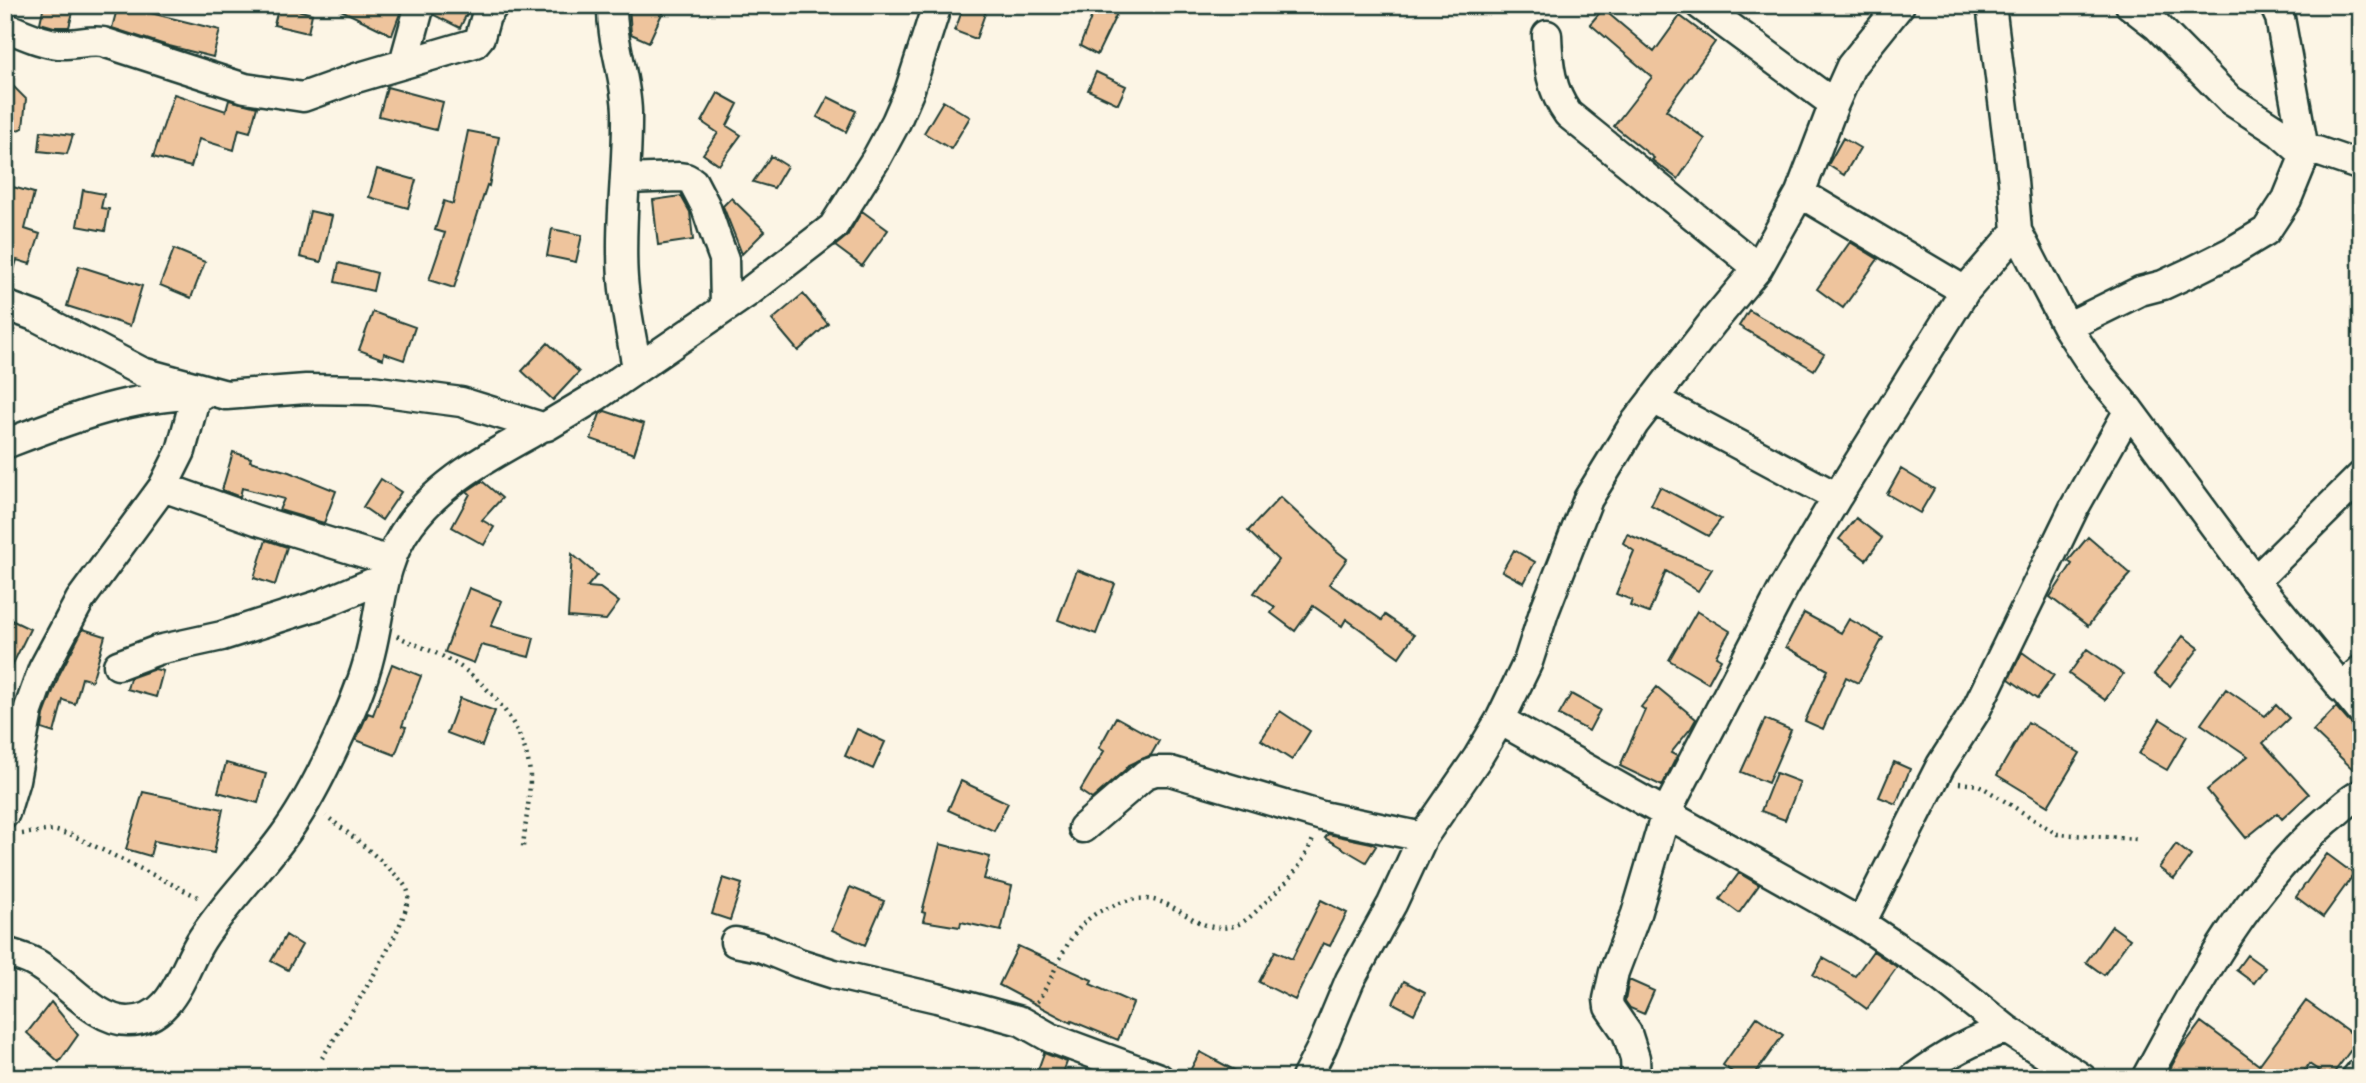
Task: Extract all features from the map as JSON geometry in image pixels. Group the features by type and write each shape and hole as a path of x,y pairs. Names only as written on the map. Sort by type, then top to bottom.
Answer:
{"street":[{"path":"404,63 420,5"},
{"path":"5,27 53,44 83,40 103,42 245,88 296,97 314,95 356,78 475,43 480,37 486,16 494,5"},
{"path":"612,5 626,108 623,278 637,368"},
{"path":"5,952 35,963 93,1007 112,1017 128,1021 143,1018 162,1009 173,996 196,947 291,826 336,743 359,689 370,654 387,570 411,523 439,492 475,464 552,424 637,368 750,290 833,227 896,122 909,92 937,5"},
{"path":"1700,5 1834,104"},
{"path":"1306,1078 1350,980 1392,904 1423,837 1478,757 1528,663 1544,612 1588,499 1634,424 1758,268 1800,193 1851,66 1900,5"},
{"path":"1991,5 2017,231 2067,327 2096,371 2129,411 2255,581 2351,679 2361,711"},
{"path":"2130,5 2157,26 2230,100 2278,132 2305,155"},
{"path":"2067,327 2140,291 2163,285 2231,252 2266,231 2287,199 2305,155 2283,29 2274,5"},
{"path":"1548,35 1553,87 1558,101 1568,114 1758,268"},
{"path":"2305,155 2317,151 2361,166"},
{"path":"626,179 679,177 693,182 705,205 724,259 725,306"},
{"path":"1800,193 1965,291"},
{"path":"1636,1078 1627,1033 1609,1007 1608,999 1614,972 1636,914 1666,813 1784,587 1837,497 1965,291 2017,231"},
{"path":"5,305 37,317 142,372 226,396"},
{"path":"5,444 84,413 145,399 306,389 384,391 461,402 542,427"},
{"path":"9,825 15,780 16,705 43,669 80,600 163,487 181,451 196,395"},
{"path":"1653,399 1837,497"},
{"path":"1861,923 1930,784 1975,712 2053,549 2129,411"},
{"path":"2255,581 2361,476"},
{"path":"163,487 387,570"},
{"path":"118,665 158,650 222,636 322,604 387,570"},
{"path":"1500,720 1861,923 1938,975 2006,1029 2082,1078"},
{"path":"1083,828 1146,774 1170,771 1322,816 1423,837"},
{"path":"2146,1078 2206,968 2250,906 2298,847 2361,794"},
{"path":"735,942 760,947 834,974 1021,1021 1051,1038 1159,1078"},
{"path":"1914,1078 1941,1058 1978,1038 2006,1029"},
{"path":"2356,1078 2361,1072"}],"path":[{"path":"376,626 452,661 482,684 509,715 525,747 530,776 523,847"},
{"path":"1930,784 1966,782 1979,786 2043,827 2062,835 2137,839"},
{"path":"306,801 394,872 408,891 408,907 379,966 322,1058"},
{"path":"1021,1021 1034,1008 1050,984 1070,937 1096,913 1140,897 1163,902 1213,928 1231,927 1243,922 1285,884 1305,860 1322,816"},
{"path":"9,825 72,835 224,910"}],"building":[{"path":"44,5 75,5 69,27 40,23"},
{"path":"118,5 220,30 213,57 112,28"},
{"path":"279,5 312,14 308,33 274,25"},
{"path":"331,5 403,5 392,35"},
{"path":"436,5 471,5 460,28 434,15"},
{"path":"629,5 666,5 649,42 631,34"},
{"path":"964,5 988,5 976,39 955,31"},
{"path":"1096,5 1121,5 1097,55 1080,46"},
{"path":"1603,9 1654,52 1680,16 1715,42 1666,110 1705,139 1678,179 1614,126 1652,77 1590,24"},
{"path":"1096,72 1126,86 1118,104 1088,90"},
{"path":"5,78 26,99 23,128 5,134"},
{"path":"387,87 443,102 436,130 379,116"},
{"path":"718,93 738,104 727,126 741,135 719,165 703,154 718,133 702,122"},
{"path":"174,94 226,111 229,100 257,107 250,132 239,129 234,150 199,139 191,167 153,157"},
{"path":"828,97 856,111 846,132 817,117"},
{"path":"943,101 970,117 951,149 924,133"},
{"path":"41,131 73,135 67,154 39,151"},
{"path":"468,131 499,137 489,186 487,185 454,288 429,280 445,233 435,230 444,201 453,204"},
{"path":"1843,138 1860,148 1844,175 1828,165"},
{"path":"771,156 787,166 774,188 753,182"},
{"path":"377,169 416,180 408,208 369,197"},
{"path":"13,187 34,193 25,229 40,234 30,264 17,260 11,279 5,278 5,218"},
{"path":"83,190 104,194 101,208 109,209 105,231 77,226"},
{"path":"681,196 690,212 693,240 658,245 653,200"},
{"path":"731,198 765,231 742,254 723,206"},
{"path":"310,211 332,216 321,262 300,257"},
{"path":"862,211 888,230 862,266 835,246 847,236"},
{"path":"552,229 582,235 576,262 547,256"},
{"path":"1850,242 1878,259 1843,308 1817,289"},
{"path":"174,249 205,262 191,298 160,285"},
{"path":"339,263 377,273 373,291 335,282"},
{"path":"79,266 142,286 130,326 67,306"},
{"path":"803,294 828,324 798,351 772,320"},
{"path":"1749,310 1824,354 1814,370 1739,326"},
{"path":"373,312 415,327 404,360 384,353 383,359 359,350"},
{"path":"548,343 579,372 553,400 522,371"},
{"path":"605,411 644,424 634,454 591,439 600,414"},
{"path":"233,452 251,458 250,461 289,472 336,491 324,523 279,510 284,499 242,488 240,497 222,490"},
{"path":"1901,469 1934,489 1920,513 1887,494"},
{"path":"381,479 401,492 382,520 363,507"},
{"path":"482,481 502,498 482,520 494,527 484,545 452,527 470,494 467,491"},
{"path":"1660,487 1721,519 1708,536 1651,505"},
{"path":"1280,497 1347,559 1329,584 1382,620 1385,615 1414,635 1399,657 1346,619 1342,626 1313,606 1295,631 1271,613 1275,607 1254,593 1278,560 1248,531"},
{"path":"1856,518 1882,538 1866,560 1839,539"},
{"path":"1627,534 1712,569 1698,591 1666,571 1649,613 1630,606 1632,600 1616,594 1634,551 1623,543"},
{"path":"2088,537 2131,574 2088,626 2050,597 2072,564 2068,561"},
{"path":"266,540 287,547 275,585 254,578"},
{"path":"1514,550 1535,562 1524,583 1502,571"},
{"path":"572,554 597,575 587,587 600,588 619,602 606,620 568,617"},
{"path":"1077,570 1115,584 1096,634 1058,620"},
{"path":"469,588 502,601 491,626 534,638 529,657 481,645 474,663 445,652"},
{"path":"1697,611 1730,631 1716,656 1721,659 1708,683 1669,660"},
{"path":"1804,613 1841,633 1849,619 1883,638 1858,683 1846,677 1823,729 1805,721 1828,670 1786,647"},
{"path":"5,617 30,629 5,680"},
{"path":"83,629 105,636 92,681 82,678 75,704 63,700 54,733 42,729 44,715 60,673"},
{"path":"2183,636 2199,648 2170,686 2154,674"},
{"path":"2087,649 2123,674 2105,700 2069,674"},
{"path":"2022,652 2054,675 2037,699 2009,679"},
{"path":"392,664 421,676 402,726 406,727 395,755 356,740 368,713 373,715"},
{"path":"155,669 163,671 156,697 127,689 130,678"},
{"path":"1657,687 1696,719 1671,753 1677,756 1662,786 1620,766 1645,710 1641,707"},
{"path":"2226,689 2265,716 2276,705 2289,718 2263,743 2309,794 2282,819 2277,813 2246,838 2207,790 2248,756 2201,724"},
{"path":"1571,694 1600,710 1589,731 1559,715"},
{"path":"460,698 495,711 482,746 447,733"},
{"path":"2336,707 2349,722 2361,729 2361,777 2313,731"},
{"path":"1280,711 1310,731 1292,760 1261,740"},
{"path":"1116,717 1159,741 1151,755 1129,765 1092,799 1080,791 1104,751 1099,748"},
{"path":"1765,719 1791,730 1768,783 1741,772"},
{"path":"2160,719 2187,736 2167,770 2139,754"},
{"path":"2028,722 2080,753 2048,806 1997,775"},
{"path":"857,729 885,742 873,769 845,756"},
{"path":"1894,762 1910,769 1896,804 1879,797"},
{"path":"226,763 266,774 258,803 218,792"},
{"path":"1776,773 1800,782 1785,820 1761,811"},
{"path":"961,781 1008,803 994,831 948,810"},
{"path":"143,792 223,809 214,853 154,841 150,856 126,849"},
{"path":"1328,834 1376,846 1366,862 1325,838"},
{"path":"940,844 990,857 984,879 1012,886 1001,931 961,922 960,927 923,921 925,913 922,912"},
{"path":"2176,844 2191,856 2174,879 2159,868"},
{"path":"2327,854 2354,874 2323,917 2296,897"},
{"path":"1739,873 1759,885 1739,913 1720,899"},
{"path":"723,878 742,884 730,920 712,914"},
{"path":"850,887 884,901 865,945 832,930"},
{"path":"1321,900 1347,913 1330,946 1323,943 1295,1000 1259,982 1275,951 1292,959"},
{"path":"2112,926 2130,939 2104,975 2086,962"},
{"path":"286,935 302,945 288,970 271,961"},
{"path":"1018,946 1092,980 1090,984 1133,1003 1118,1040 1072,1021 1071,1023 999,985"},
{"path":"1873,951 1897,967 1867,1009 1813,975 1823,958 1855,976"},
{"path":"2247,955 2265,968 2254,983 2236,970"},
{"path":"1629,980 1654,991 1644,1014 1630,1008 1625,1001"},
{"path":"1404,981 1425,992 1414,1014 1393,1003"},
{"path":"2306,1001 2359,1039 2330,1078 2309,1064 2300,1078 2165,1078 2181,1049 2201,1022 2259,1065"},
{"path":"51,1002 78,1035 59,1062 27,1033"},
{"path":"1757,1017 1783,1035 1752,1078 1740,1078 1723,1065"},
{"path":"1200,1052 1249,1078 1186,1078"},
{"path":"1044,1053 1067,1062 1061,1078 1035,1078"}]}
